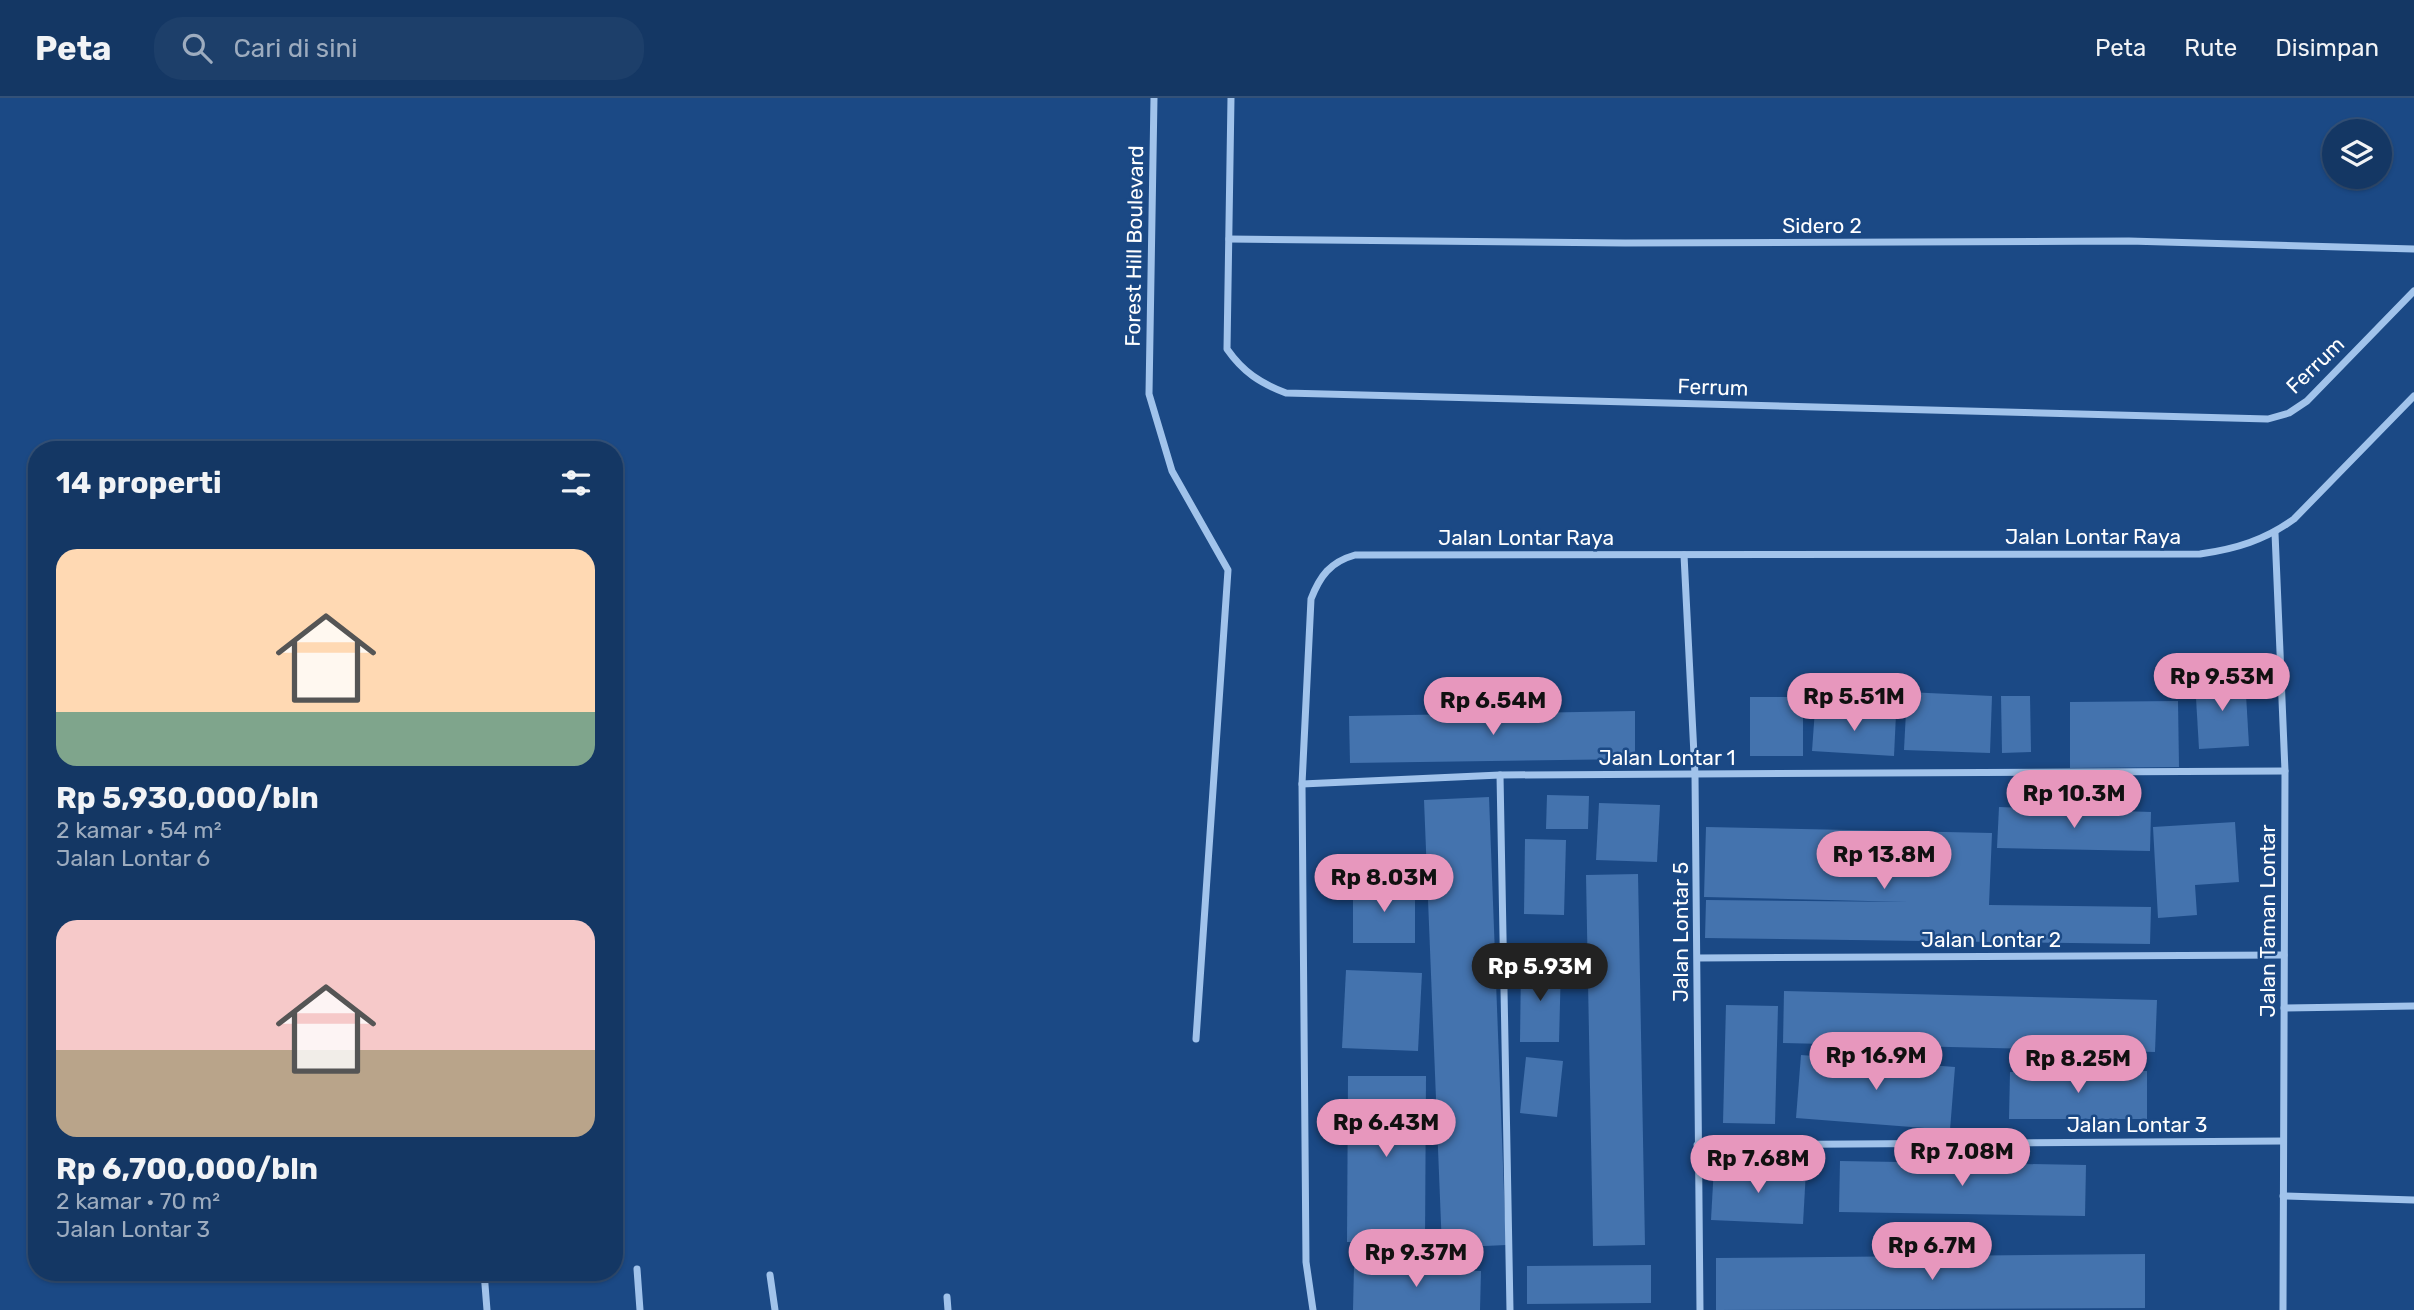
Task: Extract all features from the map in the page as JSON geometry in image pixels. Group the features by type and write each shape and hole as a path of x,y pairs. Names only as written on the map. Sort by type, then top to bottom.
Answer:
{"street":[{"name":"Forest Hill Boulevard","path":"1154,98 1149,394 1172,471 1228,570 1196,1039"},
{"name":"Ferrum","path":"1231,98 1227,349 1241,368 1262,384 1286,393 2268,419 2289,413 2307,401 2414,290"},
{"name":"Sidero 2","path":"1229,239 1625,243 2129,241 2414,250"},
{"name":"Jalan Lontar Raya","path":"1313,1310 1306,1262 1302,784 1311,599 1317,583 1327,569 1340,559 1355,555 2200,554 2235,550 2275,533 2319,495 2414,396"},
{"name":"Jalan Taman Lontar","path":"2275,533 2285,771 2283,1310"},
{"name":"Jalan Lontar 5","path":"1684,555 1695,775 1700,1310"},
{"name":"Jalan Lontar 1","path":"1302,784 1500,775 2285,771"},
{"path":"1500,775 1510,1310"},
{"name":"Jalan Lontar 2","path":"1698,958 2284,955"},
{"path":"2284,1008 2414,1006"},
{"name":"Jalan Lontar 3","path":"1697,1145 2283,1141"},
{"path":"2283,1196 2414,1200"},
{"path":"637,1269 640,1310"},
{"path":"771,1275 775,1310"},
{"path":"485,1281 487,1310"},
{"path":"947,1297 948,1310"}],"building":[{"path":"2245,677 2249,746 2199,749 2195,681"},
{"path":"1907,692 1992,696 1990,753 1904,750"},
{"path":"2001,696 2030,696 2031,752 2002,753"},
{"path":"1750,697 1803,697 1803,756 1750,756"},
{"path":"2178,701 2179,767 2070,768 2070,702"},
{"path":"1815,709 1896,714 1894,756 1812,751"},
{"path":"1635,711 1635,759 1350,763 1349,716"},
{"path":"1547,795 1589,796 1588,829 1546,829"},
{"path":"1489,797 1506,1245 1442,1248 1424,800"},
{"path":"1599,803 1660,805 1657,862 1596,860"},
{"path":"1999,807 2151,812 2150,851 1997,848"},
{"path":"2235,822 2239,882 2195,885 2197,915 2158,918 2153,827"},
{"path":"1706,827 1992,833 1989,905 2151,907 2150,944 1705,938 1706,900 1908,902 1704,897"},
{"path":"1525,839 1566,840 1564,915 1524,914"},
{"path":"1638,874 1645,1245 1593,1246 1586,875"},
{"path":"1353,886 1415,886 1415,943 1353,943"},
{"path":"1521,964 1561,965 1559,1042 1520,1042"},
{"path":"1346,970 1422,973 1418,1051 1342,1048"},
{"path":"1784,991 2157,1000 2155,1052 1783,1043"},
{"path":"1726,1005 1778,1006 1775,1124 1723,1123"},
{"path":"1801,1055 1955,1067 1950,1130 1796,1118"},
{"path":"1526,1057 1563,1061 1557,1117 1520,1113"},
{"path":"2147,1071 2147,1119 2009,1119 2010,1072"},
{"path":"1348,1076 1426,1076 1425,1242 1347,1242"},
{"path":"1840,1161 2086,1165 2085,1216 1839,1212"},
{"path":"1714,1166 1806,1170 1803,1224 1711,1220"},
{"path":"2145,1254 2145,1308 1716,1310 1716,1258"},
{"path":"1651,1265 1651,1303 1527,1304 1527,1266"},
{"path":"1354,1267 1481,1271 1480,1310 1353,1310"}]}
